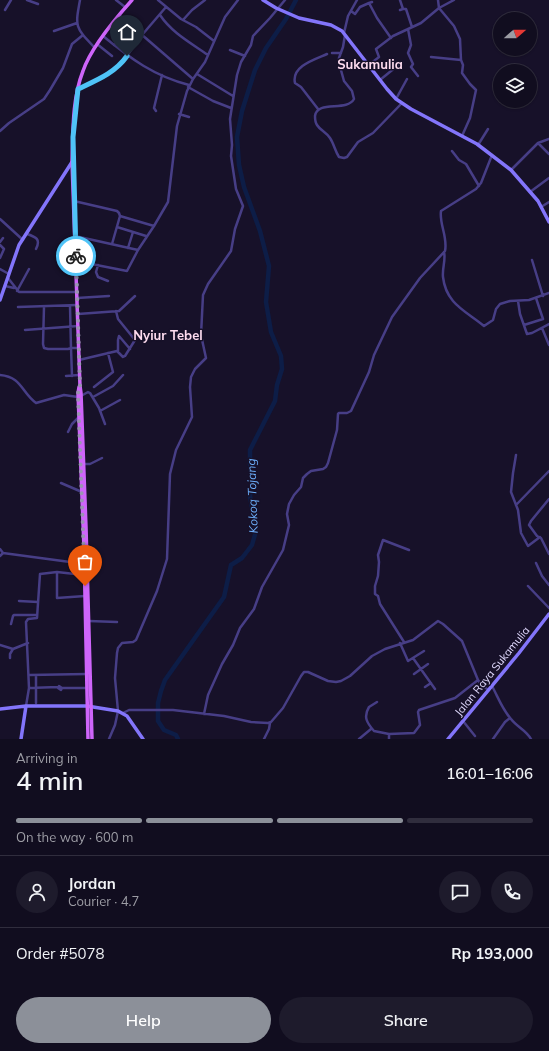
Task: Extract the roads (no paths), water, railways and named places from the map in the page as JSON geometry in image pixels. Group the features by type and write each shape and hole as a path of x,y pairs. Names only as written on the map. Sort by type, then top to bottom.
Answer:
{"main road":[{"path":"88,739 89,621 72,162 73,130 78,89 83,70 96,45 132,0"},
{"path":"80,396 79,417 84,508"},
{"path":"86,564 84,575 87,688 92,739"}],"street":[{"path":"5,10 11,0"},
{"path":"27,0 38,4"},
{"path":"80,0 77,23 83,35 112,56"},
{"path":"116,0 125,7"},
{"path":"158,0 183,20 196,27 214,41"},
{"path":"183,20 192,10 205,0"},
{"path":"76,261 127,271 146,236 154,226 168,202 174,145 180,114 189,86 208,55 225,18 238,0"},
{"path":"263,0 294,16 331,25 345,34 396,99 492,154 511,170 530,192 541,206 549,222"},
{"path":"109,739 121,712 115,678 118,648 122,643 133,642 136,640 159,586 168,555 170,474 176,450 192,417 190,387 191,377 195,369 206,358 201,335 203,295 208,284 231,251 235,229 242,206 232,164 230,119 238,70 244,55 251,45 252,36 285,0"},
{"path":"318,109 340,106 351,102 354,99 354,94 345,83 338,61 343,47 348,16 357,0"},
{"path":"400,0 401,10 405,9 412,27"},
{"path":"438,0 439,8 454,26 460,39 463,74 476,90 470,118 461,136"},
{"path":"369,65 379,56 376,49 391,38 424,21 439,8 454,0"},
{"path":"351,11 355,14 360,7 370,2 377,18 391,38"},
{"path":"78,89 105,76 121,64 142,35 166,7"},
{"path":"160,14 175,32 208,55"},
{"path":"119,15 193,79"},
{"path":"54,31 77,23"},
{"path":"114,45 130,25"},
{"path":"408,29 411,46 408,53 413,64 411,67 418,76"},
{"path":"0,131 44,99 63,68 72,44 83,35"},
{"path":"103,36 127,56 162,75 189,86 213,101 231,108"},
{"path":"230,50 244,55"},
{"path":"332,53 340,53"},
{"path":"318,109 301,87 295,83 294,78 300,67 328,54"},
{"path":"431,56 461,60"},
{"path":"380,80 402,62"},
{"path":"197,74 233,96"},
{"path":"156,111 154,108 162,75"},
{"path":"396,99 407,79"},
{"path":"318,109 316,113 316,124 330,138 340,157 344,158 358,142 373,133 402,103"},
{"path":"180,114 189,117"},
{"path":"478,145 488,129"},
{"path":"511,170 538,143 549,139"},
{"path":"538,143 549,154"},
{"path":"452,151 459,160 466,164 480,186"},
{"path":"492,154 480,186 473,192 441,211 446,247 444,252 443,276 448,294 455,304 483,326 487,325 493,320 496,309 500,305 510,301 536,298 549,293"},
{"path":"0,300 17,250 72,162"},
{"path":"530,192 549,178"},
{"path":"74,201 120,213 112,244"},
{"path":"541,206 549,202"},
{"path":"120,216 154,226"},
{"path":"0,219 23,240"},
{"path":"117,227 146,236"},
{"path":"128,248 133,232"},
{"path":"27,234 36,238 38,244 36,249"},
{"path":"75,236 138,250"},
{"path":"0,258 4,249 0,244 3,238"},
{"path":"204,714 208,695 222,664 233,646 240,628 254,609 262,587 283,550 289,525 287,514 289,504 301,487 303,478 311,471 326,467 337,430 338,414 340,412 347,413 351,411 369,372 376,350 392,317 420,278 444,252"},
{"path":"532,260 543,296"},
{"path":"98,265 96,272 98,277 108,281"},
{"path":"0,269 8,275 16,289"},
{"path":"16,289 29,269"},
{"path":"64,271 76,271"},
{"path":"5,286 24,292 77,292"},
{"path":"77,298 108,296"},
{"path":"78,314 120,310 135,296"},
{"path":"536,298 546,326"},
{"path":"518,301 526,333 529,334 549,324"},
{"path":"18,307 77,305"},
{"path":"70,306 72,376"},
{"path":"44,307 43,344 45,349 79,348"},
{"path":"116,311 118,319 135,340 130,349 124,357 118,351 119,336 130,349"},
{"path":"524,325 543,319"},
{"path":"25,330 78,326"},
{"path":"542,328 549,345"},
{"path":"79,360 118,351"},
{"path":"94,387 113,372 108,353"},
{"path":"0,375 7,376 18,382 36,403 64,395 80,396 88,392 93,397 106,424"},
{"path":"66,376 79,375"},
{"path":"93,397 113,386 123,375"},
{"path":"100,411 120,400"},
{"path":"68,432 72,424 79,417"},
{"path":"516,455 511,488 521,533 528,546 540,537"},
{"path":"82,464 90,464 102,458"},
{"path":"516,505 549,471"},
{"path":"61,483 82,492"},
{"path":"549,499 530,523 531,529 537,537 540,537 549,554"},
{"path":"404,642 380,604 378,596 375,594 375,586 378,576 378,555 384,540 409,550"},
{"path":"0,549 3,553 86,564"},
{"path":"0,556 3,553"},
{"path":"536,563 542,576 549,585"},
{"path":"57,572 57,598 85,596"},
{"path":"21,739 29,688 26,622 37,618 40,574 57,572 84,575"},
{"path":"528,586 549,608"},
{"path":"18,601 38,602"},
{"name":"Jalan Raya Sukamulia","path":"448,739 547,620 549,614"},
{"path":"11,624 13,616 37,615"},
{"path":"89,621 117,622"},
{"path":"264,739 270,723 285,706 303,673 308,672 331,682 341,681 350,676 372,656 400,643 413,640 437,622 441,622 463,642 478,680 482,686 490,688 510,718 516,725 526,732 531,739"},
{"path":"400,643 408,661 424,651"},
{"path":"0,645 13,649 28,644"},
{"path":"10,658 10,654 13,649"},
{"path":"413,658 435,689"},
{"path":"414,674 428,664"},
{"path":"28,675 87,674"},
{"path":"36,675 36,703"},
{"path":"377,702 369,707 366,712 366,720 371,729 375,732 389,734 414,732 420,725 418,711 455,698 478,680"},
{"path":"425,687 431,683"},
{"path":"29,688 87,688"},
{"path":"0,709 26,706 89,706 121,712 127,716 143,739"},
{"path":"121,712 129,710 173,710 224,716 262,724 270,723"},
{"path":"492,739 510,718"},
{"path":"463,721 475,736"},
{"path":"359,739 371,729"},
{"path":"389,734 389,739"}],"waterway":[{"name":"Kokoq Tojang","path":"178,739 176,735 164,730 158,721 158,703 161,691 165,680 224,597 231,565 242,558 252,545 256,531 250,496 252,481 250,450 275,401 277,385 282,369 281,356 271,332 266,302 269,266 260,231 244,187 239,165 237,137 242,111 255,70 266,48 286,19 296,0"}],"district":[{"name":"Sukamulia","path":"370,64"},
{"name":"Nyiur Tebel","path":"168,335"}]}
